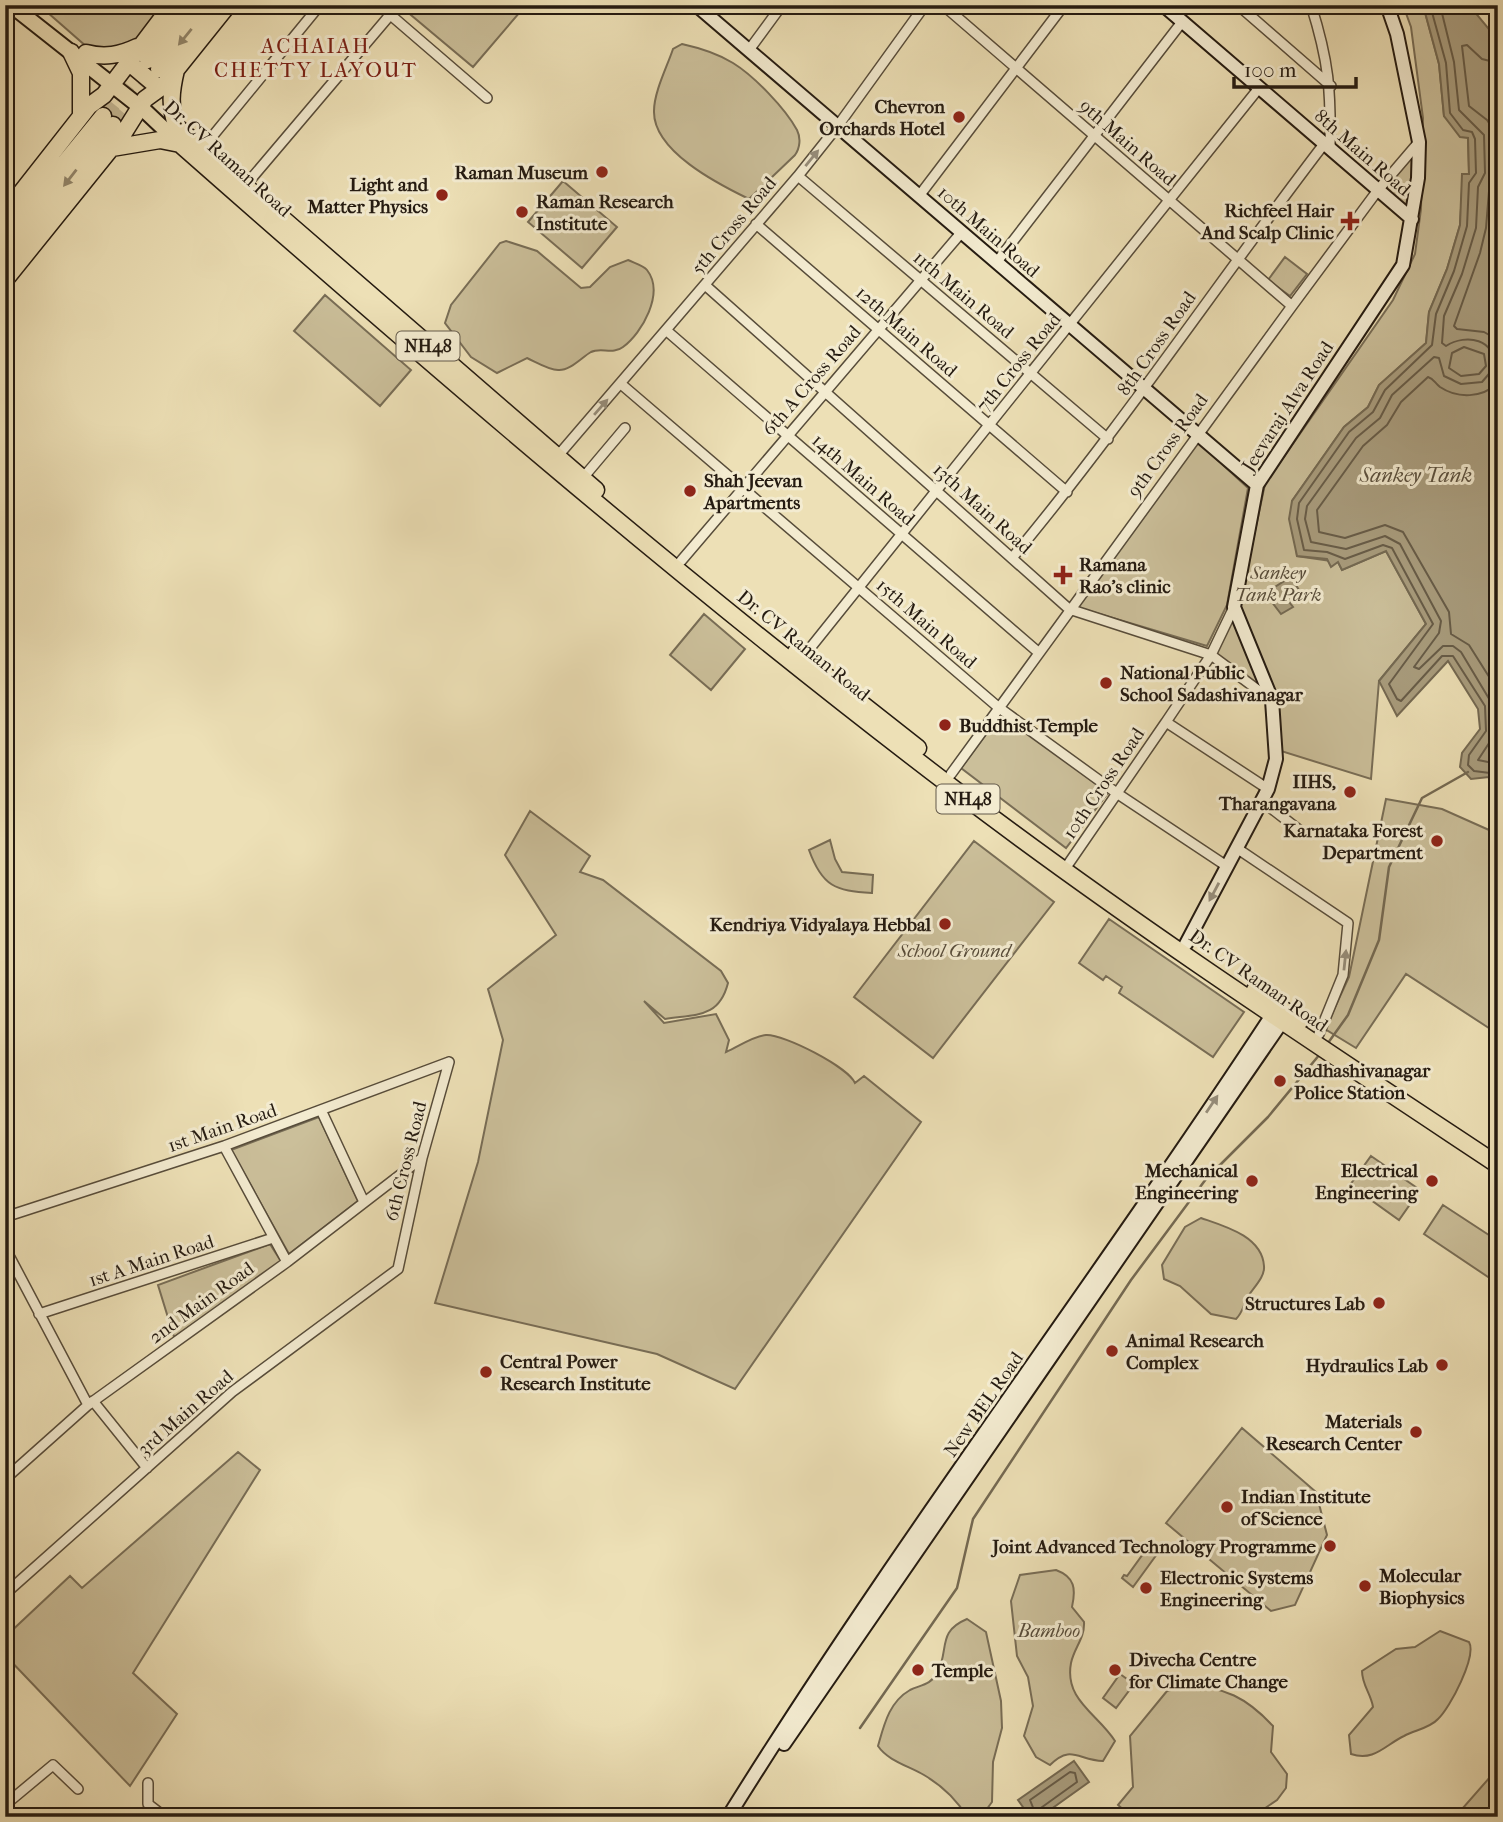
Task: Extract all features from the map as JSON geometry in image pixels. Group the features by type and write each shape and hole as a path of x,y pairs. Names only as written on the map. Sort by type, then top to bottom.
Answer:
{"highway":[{"path":"159,88 155,61 172,5"},
{"path":"155,61 194,5"},
{"path":"155,61 211,5"},
{"path":"127,61 155,61 228,5"},
{"path":"81,116 78,53 100,57 123,54 155,61"},
{"path":"5,213 81,116 114,81 127,61"},
{"path":"127,61 159,88"},
{"path":"155,61 171,92 171,113 177,127"},
{"path":"5,281 112,148 141,102 159,88"},
{"path":"5,236 108,121 5,260"},
{"name":"Dr. CV Raman Road","path":"177,127 556,458 681,561 951,774 1069,863 1189,940 1280,1014"},
{"path":"112,148 160,140 180,145"},
{"name":"Dr. CV Raman Road","path":"180,145 524,446 848,708 1065,871 1498,1156"},
{"name":"Dr. CV Raman Road","path":"1325,1043 1498,1165"}],"main road":[{"path":"11,5 141,102"},
{"path":"26,5 78,53"},
{"name":"Dr. CV Raman Road","path":"141,102 177,127"},
{"name":"Dr. CV Raman Road","path":"141,102 180,145"}],"street":[{"path":"202,149 320,5"},
{"path":"379,5 487,98"},
{"name":"10th Main Road","path":"696,5 1257,485"},
{"path":"748,50 782,5"},
{"name":"5th Cross Road","path":"556,458 798,176 925,5"},
{"name":"9th Main Road","path":"943,5 1292,306"},
{"path":"919,196 1064,5"},
{"path":"1238,5 1331,86"},
{"path":"1311,5 1327,56 1331,86 1327,146"},
{"name":"Jeevaraj Alva Road","path":"1234,607 1257,485 1404,265 1418,178 1419,142 1397,34 1387,5"},
{"path":"1494,5 1498,11"},
{"name":"8th Main Road","path":"1169,7 1182,22 1412,219"},
{"path":"245,186 390,15"},
{"path":"996,263 1182,22"},
{"name":"7th Cross Road","path":"803,657 1171,202 1259,88"},
{"name":"9th Cross Road","path":"951,774 1196,435 1378,190 1419,142"},
{"name":"8th Cross Road","path":"1012,558 1145,391 1237,258 1327,146"},
{"name":"11th Main Road","path":"798,176 1108,439"},
{"name":"12th Main Road","path":"756,224 1067,492"},
{"name":"6th A Cross Road","path":"681,561 961,233"},
{"name":"13th Main Road","path":"705,285 1069,608 1211,655 1272,700"},
{"name":"14th Main Road","path":"667,331 1038,652"},
{"name":"15th Main Road","path":"621,384 998,707 1118,794 1228,867"},
{"path":"582,479 625,428"},
{"path":"1189,940 1265,795 1276,759 1272,700 1234,607"},
{"name":"10th Cross Road","path":"1069,863 1211,655 1234,607"},
{"path":"1166,722 1265,795 1303,833"},
{"path":"1238,849 1348,923 1343,975 1325,1043"},
{"name":"New BEL Road","path":"736,1817 780,1748 1280,1014"},
{"name":"New BEL Road","path":"728,1817 774,1743 945,1490 1280,1014"},
{"name":"1st Main Road","path":"5,1217 224,1146 449,1062"},
{"name":"6th Cross Road","path":"398,1269 422,1158 449,1062"},
{"path":"321,1110 364,1202"},
{"path":"224,1146 287,1262"},
{"name":"2nd Main Road","path":"5,1479 91,1403 287,1262 422,1158"},
{"name":"1st A Main Road","path":"39,1314 273,1238"},
{"path":"5,1248 39,1314 91,1403 147,1468"},
{"name":"3rd Main Road","path":"5,1594 232,1392 398,1269"},
{"path":"5,1805 53,1765 78,1789"},
{"path":"148,1783 148,1804 165,1817"}],"green space":[{"path":"39,5 164,5 136,42 102,50 87,47"},
{"path":"399,5 526,5 473,67"},
{"name":"Sankey Tank Park","path":"1403,5 1423,5 1439,64 1444,116 1468,138 1469,174 1463,174 1460,225 1447,269 1429,312 1426,343 1379,385 1368,407 1344,427 1292,501 1297,556 1338,562 1342,570 1386,551 1426,624 1379,681 1371,779 1281,751 1239,607 1265,484 1393,300 1415,254 1421,209 1423,118 1411,27"},
{"path":"682,44 727,59 741,69 777,103 797,130 799,143 795,155 749,199 721,185 690,164 664,140 657,126 654,111 658,88 673,49"},
{"path":"1414,154 1409,209 1384,187"},
{"path":"563,181 617,227 582,268 528,222"},
{"path":"506,241 537,251 581,288 590,287 610,267 628,260 643,267 652,279 654,290 644,323 623,347 591,352 562,370 551,369 527,358 497,373 471,357 445,323 451,305 500,243"},
{"path":"1285,257 1307,274 1290,296 1268,280"},
{"path":"325,295 411,370 380,406 294,331"},
{"path":"1197,441 1248,488 1227,605 1207,646 1076,607"},
{"path":"1234,607 1272,700 1211,655"},
{"path":"704,614 745,649 711,690 670,655"},
{"path":"1002,713 1108,793 1066,848 961,768"},
{"name":"Karnataka Forest Department","path":"1386,799 1442,809 1498,834 1498,1034 1406,974 1356,1048 1325,1029 1349,977"},
{"path":"530,811 590,856 580,872 603,880 721,971 728,983 724,994 719,1003 705,1012 665,1019 644,1001 664,1023 716,1014 729,1040 726,1052 766,1035 787,1040 829,1061 850,1076 855,1083 864,1076 921,1122 735,1389 657,1354 435,1303 478,1162 503,1040 488,989 556,935 505,855"},
{"path":"830,840 842,872 873,875 872,893 839,888 819,872 809,850"},
{"name":"School Ground","path":"974,841 1054,902 933,1058 854,997"},
{"path":"1109,919 1244,1012 1213,1057 1119,993 1122,987 1106,976 1103,980 1079,963"},
{"path":"319,1117 358,1201 289,1254 231,1150"},
{"path":"1371,1156 1420,1190 1399,1220 1350,1185"},
{"path":"1443,1205 1498,1241 1498,1270 1491,1279 1424,1234"},
{"path":"1201,1218 1240,1234 1257,1247 1262,1256 1263,1274 1236,1319 1211,1314 1180,1286 1164,1279 1162,1265 1185,1227"},
{"path":"270,1244 282,1263 174,1337 158,1285"},
{"path":"1242,1428 1316,1492 1327,1535 1295,1605 1271,1611 1166,1523"},
{"path":"238,1452 260,1470 133,1673 177,1714 130,1786 5,1655 5,1637 70,1576 82,1588"},
{"path":"1151,1543 1160,1550 1133,1587 1122,1578 1127,1576"},
{"name":"Bamboo","path":"1056,1570 1067,1576 1073,1584 1072,1607 1084,1622 1083,1633 1071,1663 1073,1687 1084,1706 1115,1741 1103,1761 1069,1754 1050,1765 1036,1757 1024,1736 1033,1706 1028,1677 1017,1656 1011,1601 1020,1575"},
{"path":"967,1619 986,1632 1001,1701 1002,1728 993,1762 992,1802 981,1817 967,1817 936,1783 893,1759 878,1746 892,1707 910,1690 935,1677 941,1665 947,1636 957,1624"},
{"path":"1440,1631 1469,1642 1470,1649 1461,1682 1443,1713 1431,1725 1404,1736 1373,1754 1351,1754 1349,1735 1373,1707 1362,1671 1396,1649 1415,1647"},
{"path":"1120,1674 1134,1684 1116,1708 1103,1698"},
{"path":"1186,1686 1212,1688 1234,1696 1254,1708 1273,1726 1271,1752 1287,1774 1286,1788 1277,1800 1252,1817 1132,1817 1118,1805 1133,1787 1130,1736 1167,1691"},
{"path":"1498,1768 1498,1817 1455,1817"}],"water":[{"name":"Sankey Tank","path":"1423,5 1469,5 1498,40 1498,781 1489,777 1471,779 1460,767 1462,753 1480,729 1478,709 1448,661 1397,716 1379,681 1426,624 1386,551 1342,570 1338,562 1331,567 1327,559 1297,556 1289,519 1292,501 1344,427 1368,407 1379,385 1426,343 1429,312 1447,269 1460,225 1462,174 1469,174 1468,138 1460,137 1444,116 1439,64"},
{"path":"1291,577 1302,595 1290,603 1293,607 1281,614 1265,593"},
{"path":"1074,1761 1089,1782 1040,1817 1030,1817 1018,1800"}],"waterway":[{"path":"1328,1043 1348,1015 1379,940 1389,867 1422,798 1468,772"},
{"path":"860,1728 957,1588 973,1519 1131,1280 1206,1179 1268,1117 1320,1054"}],"tunnel":[{"path":"103,116 147,61"},
{"path":"113,125 158,71"}],"place":[{"name":"Chevron Orchards Hotel","path":"959,117"},
{"name":"Raman Museum","path":"602,172"},
{"name":"Light and Matter Physics","path":"442,195"},
{"name":"Raman Research Institute","path":"522,212"},
{"name":"Richfeel Hair And Scalp Clinic","path":"1350,221"},
{"name":"Shah Jeevan Apartments","path":"690,491"},
{"name":"Ramana Rao's clinic","path":"1063,575"},
{"name":"National Public School Sadashivanagar","path":"1106,683"},
{"name":"Buddhist Temple","path":"945,725"},
{"name":"IIHS, Tharangavana","path":"1350,792"},
{"name":"Karnataka Forest Department","path":"1437,841"},
{"name":"Kendriya Vidyalaya Hebbal","path":"945,924"},
{"name":"Sadhashivanagar Police Station","path":"1280,1081"},
{"name":"Mechanical Engineering","path":"1252,1181"},
{"name":"Electrical Engineering","path":"1432,1181"},
{"name":"Structures Lab","path":"1379,1303"},
{"name":"Animal Research Complex","path":"1112,1351"},
{"name":"Hydraulics Lab","path":"1442,1365"},
{"name":"Central Power Research Institute","path":"486,1372"},
{"name":"Materials Research Center","path":"1416,1432"},
{"name":"Indian Institute of Science","path":"1227,1507"},
{"name":"Joint Advanced Technology Programme","path":"1330,1546"},
{"name":"Molecular Biophysics","path":"1365,1586"},
{"name":"Electronic Systems Engineering","path":"1146,1588"},
{"name":"Temple","path":"918,1670"},
{"name":"Divecha Centre for Climate Change","path":"1115,1670"}],"district":[{"name":"ACHAIAH CHETTY LAYOUT","path":"316,58"}]}
